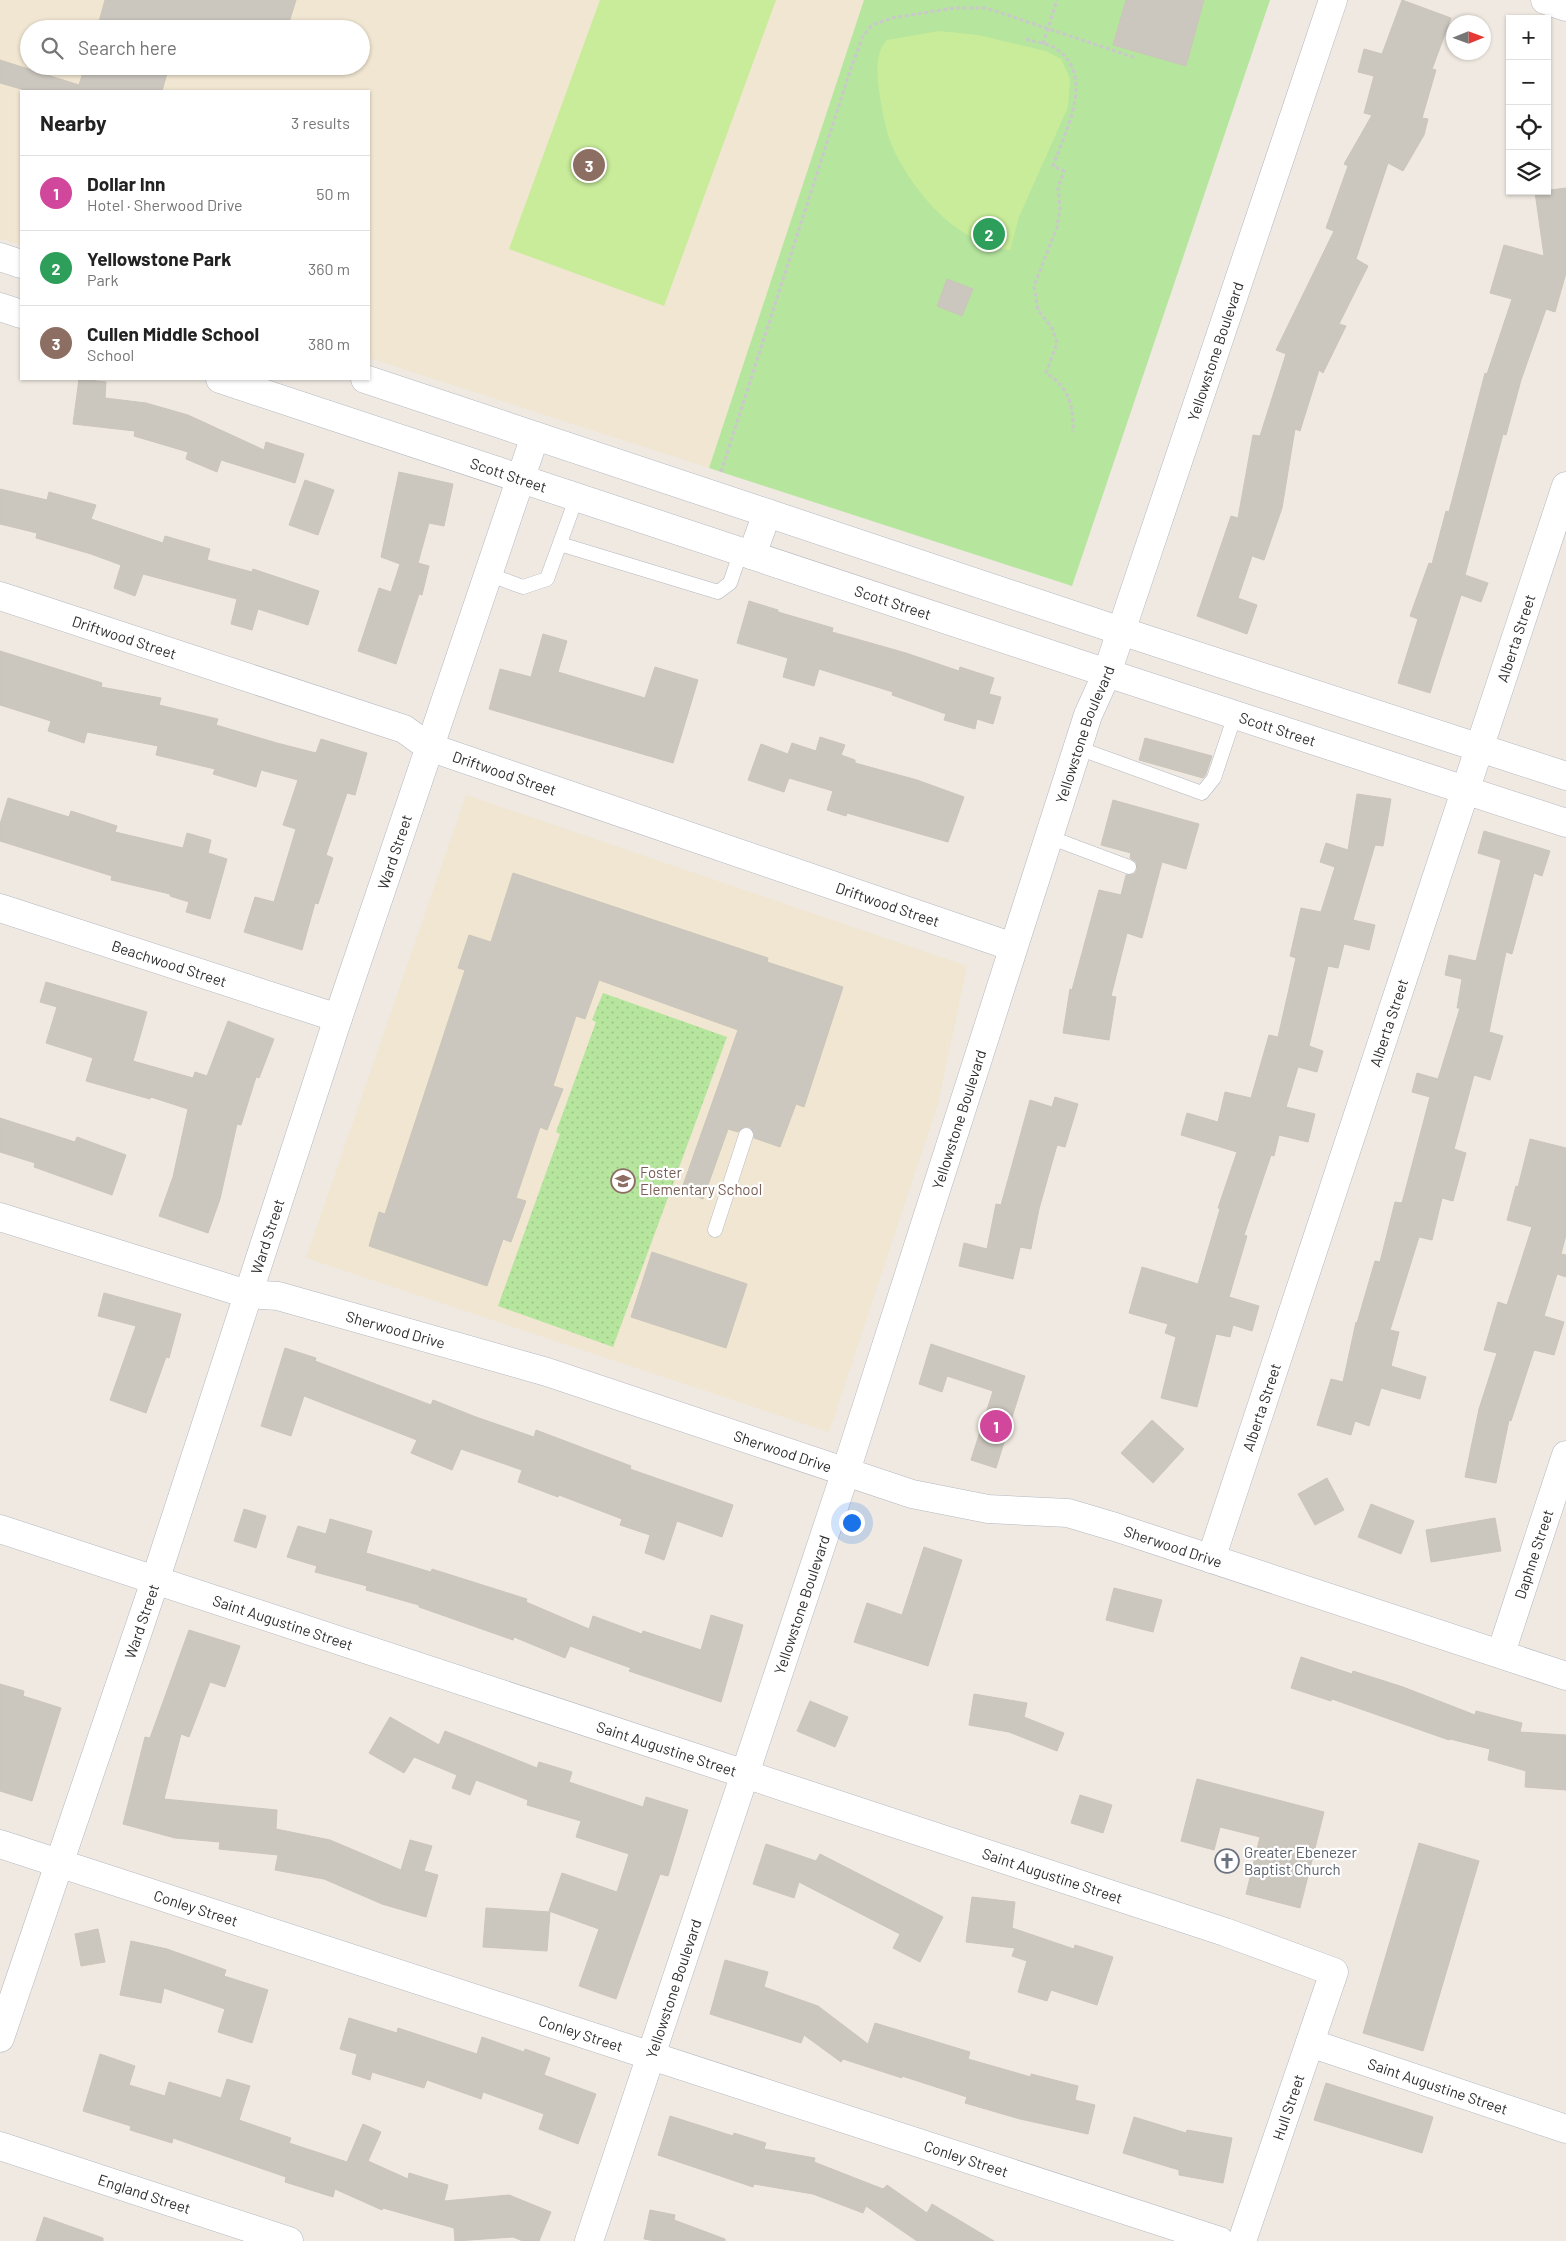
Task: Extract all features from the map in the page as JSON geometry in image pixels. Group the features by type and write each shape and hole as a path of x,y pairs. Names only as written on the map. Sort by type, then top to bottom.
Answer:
{"street":[{"name":"Yellowstone Boulevard","path":"590,2241 744,1772 846,1471 1088,715 1107,673 1333,0"},
{"path":"1545,0 1566,7"},
{"path":"0,257 20,264"},
{"path":"0,306 20,314"},
{"name":"Scott Street","path":"223,380 1566,823"},
{"path":"368,380 1121,631 1566,776"},
{"name":"Ward Street","path":"0,2038 155,1580 338,1018 535,436"},
{"name":"Alberta Street","path":"1211,1559 1566,486"},
{"path":"747,553 767,513"},
{"name":"Driftwood Street","path":"0,596 404,729 429,748 1013,947"},
{"name":"Beachwood Street","path":"0,908 338,1018"},
{"name":"Sherwood Drive","path":"0,1217 247,1294 278,1296 547,1372 912,1494 953,1504 996,1510 1068,1513 1501,1653 1566,1676"},
{"name":"Daphne Street","path":"1501,1653 1566,1455"},
{"name":"Saint Augustine Street","path":"0,1530 744,1772 1225,1932 1334,1972"},
{"name":"Conley Street","path":"0,1844 652,2054 1220,2241"},
{"name":"Hull Street","path":"1242,2241 1334,1972"},
{"name":"Saint Augustine Street","path":"1310,2043 1566,2129"},
{"name":"England Street","path":"0,2146 289,2241"}],"lane":[{"path":"488,574 523,587 547,580 577,496"},
{"path":"560,544 718,592 730,583 747,553"},
{"path":"1078,748 1202,793 1214,778 1235,715"},
{"path":"1049,837 1129,867"},
{"path":"715,1230 746,1135"}],"path":[{"path":"1043,44 1058,0"},
{"path":"714,495 850,71 863,36 872,25 892,18 954,8 986,8 1136,58"},
{"path":"1026,39 1054,47 1067,57 1075,72 1077,90 1075,104 1053,166 1064,171 1058,188 1060,207 1057,227 1034,286 1038,310 1052,328 1057,343 1046,373 1057,380 1068,395 1072,404 1073,432"}],"shaded area":[{"path":"0,0 864,0 709,468 370,358 370,90 20,90 20,245 0,239"},
{"name":"Foster Elementary School","path":"466,795 967,966 938,1104 829,1432 306,1258"}],"green space":[{"path":"600,0 776,0 664,306 509,249"},
{"path":"864,0 1270,0 1072,586 709,468"},
{"path":"939,31 978,35 1046,51 1061,59 1070,79 1068,107 1019,217 1010,250 990,245 972,237 954,226 939,213 912,181 892,146 884,119 878,84 877,70 880,51 887,40"},
{"path":"603,993 727,1037 613,1347 498,1306 560,1134 556,1132 596,1022 592,1020"}],"building":[{"path":"105,0 296,0 290,20 99,20"},
{"path":"1126,0 1204,0 1186,66 1113,45"},
{"path":"1402,0 1446,16 1446,31 1432,69 1436,70 1422,118 1428,119 1424,135 1403,171 1388,163 1356,259 1368,266 1339,324 1346,326 1323,373 1319,370 1300,431 1295,429 1282,508 1264,560 1252,556 1238,598 1257,605 1247,634 1197,616 1231,516 1238,518 1253,435 1260,436 1286,354 1276,350 1334,231 1326,228 1348,166 1344,164 1372,115 1364,113 1374,76 1358,72 1364,49 1382,54"},
{"path":"0,60 20,66 20,75 47,75 79,85 82,75 166,75 162,90 24,90 0,83"},
{"path":"1566,188 1566,273 1555,312 1546,309 1521,380 1506,435 1503,434 1465,575 1488,583 1481,602 1461,595 1430,693 1398,683 1418,619 1410,616 1429,563 1432,564 1446,511 1449,512 1485,373 1487,374 1512,299 1490,293 1504,245 1544,256 1535,195 1551,195 1551,190"},
{"path":"947,279 973,289 962,316 937,306"},
{"path":"79,380 106,382 105,398 146,403 188,415 264,450 266,442 304,454 295,483 221,460 217,472 186,459 188,452 134,436 135,431 73,424"},
{"path":"399,472 453,484 444,526 429,523 418,563 429,566 422,595 419,594 396,664 358,651 379,588 391,592 400,564 381,557"},
{"path":"305,480 334,490 318,535 289,525"},
{"path":"0,489 47,500 49,492 96,505 91,519 163,543 165,536 210,549 207,560 252,572 253,569 319,591 308,625 258,609 252,630 231,624 237,599 143,574 135,596 114,588 121,565 36,538 37,533 0,524"},
{"path":"749,601 778,610 778,612 833,628 832,632 906,653 959,671 960,667 994,678 989,694 1001,697 993,724 977,719 975,729 944,720 946,714 892,695 893,692 819,669 814,686 783,677 788,658 737,643"},
{"path":"543,634 567,641 558,672 645,698 655,667 698,680 673,763 489,709 500,669 531,677"},
{"path":"0,651 102,683 101,687 161,698 159,705 218,719 216,725 277,743 316,753 321,739 367,753 355,795 347,793 326,855 333,858 318,904 315,903 302,950 244,932 255,897 274,902 296,829 283,825 298,780 261,770 256,787 213,774 215,769 156,755 158,746 87,732 84,743 48,731 51,721 0,705"},
{"path":"820,737 845,745 841,755 855,760 855,763 917,780 964,797 948,842 847,813 846,816 827,810 833,791 789,778 784,792 748,780 761,744 788,754 792,743 816,751"},
{"path":"1145,738 1212,756 1206,774 1203,778 1139,760"},
{"path":"1357,794 1391,799 1383,846 1375,845 1353,920 1375,925 1369,950 1344,944 1338,968 1328,966 1309,1046 1323,1051 1317,1072 1298,1067 1286,1107 1315,1114 1308,1142 1279,1135 1274,1156 1271,1155 1244,1235 1247,1236 1229,1297 1259,1306 1252,1331 1233,1325 1230,1337 1216,1334 1197,1407 1161,1398 1176,1337 1165,1333 1168,1324 1129,1313 1142,1267 1198,1284 1220,1209 1218,1208 1237,1152 1181,1135 1187,1113 1218,1122 1225,1092 1251,1098 1269,1035 1278,1037 1296,958 1290,956 1301,908 1321,912 1335,867 1320,862 1326,843 1348,850"},
{"path":"8,798 69,817 71,811 117,826 115,832 183,848 187,833 211,840 208,853 227,859 210,919 186,912 189,902 170,896 170,894 111,880 112,876 0,841 0,824"},
{"path":"1113,800 1199,824 1186,869 1162,862 1142,938 1127,933 1111,996 1116,997 1109,1040 1063,1033 1070,989 1072,990 1099,890 1121,895 1126,875 1134,874 1137,870 1136,862 1130,858 1131,853 1101,845"},
{"path":"1484,831 1550,851 1542,876 1534,873 1512,954 1506,952 1489,1032 1503,1036 1490,1080 1474,1075 1454,1149 1466,1153 1453,1201 1442,1198 1432,1240 1419,1237 1390,1330 1399,1332 1391,1366 1426,1377 1420,1399 1381,1388 1369,1426 1355,1421 1351,1435 1317,1425 1331,1379 1343,1382 1356,1322 1375,1261 1380,1262 1395,1202 1402,1203 1430,1097 1412,1092 1417,1073 1438,1079 1460,1008 1457,1008 1462,979 1445,975 1449,955 1476,961 1501,860 1478,853"},
{"path":"513,873 768,958 767,962 843,987 804,1107 796,1104 780,1147 754,1138 754,1133 749,1127 744,1127 738,1132 728,1129 703,1199 681,1191 738,1030 599,980 585,1019 576,1016 553,1086 563,1089 547,1130 540,1127 516,1198 526,1201 511,1242 503,1239 487,1286 369,1246 379,1212 385,1214 465,970 458,968 469,935 491,942"},
{"path":"46,982 147,1012 133,1061 193,1078 195,1072 207,1076 228,1021 274,1039 259,1078 256,1077 241,1125 237,1124 220,1199 208,1233 159,1216 173,1177 188,1109 151,1097 150,1099 86,1081 93,1058 46,1043 57,1007 40,1002"},
{"path":"1055,1097 1078,1104 1065,1147 1057,1145 1039,1209 1031,1249 1020,1247 1013,1279 959,1266 964,1243 987,1249 996,1204 1001,1205 1030,1100 1052,1107"},
{"path":"0,1118 75,1142 77,1137 126,1155 112,1195 34,1167 35,1163 0,1152"},
{"path":"1530,1139 1566,1148 1566,1235 1561,1254 1566,1255 1566,1277 1557,1274 1544,1316 1564,1322 1554,1355 1534,1350 1511,1421 1509,1420 1496,1483 1465,1477 1479,1409 1497,1353 1484,1350 1498,1302 1507,1305 1532,1227 1507,1220 1516,1186 1518,1187"},
{"path":"652,1252 747,1284 726,1348 631,1317"},
{"path":"104,1293 181,1314 169,1358 166,1357 146,1413 110,1400 136,1326 98,1316"},
{"path":"931,1344 1025,1376 996,1468 971,1460 993,1391 947,1376 942,1392 919,1384"},
{"path":"285,1348 316,1358 315,1361 431,1405 433,1400 534,1437 536,1430 631,1466 630,1469 733,1505 722,1537 677,1521 664,1560 645,1553 650,1535 620,1525 622,1519 518,1482 522,1470 461,1449 452,1470 411,1453 417,1440 304,1396 291,1436 261,1426"},
{"path":"1152,1420 1184,1449 1153,1483 1121,1453"},
{"path":"1327,1478 1344,1510 1315,1525 1298,1494"},
{"path":"1371,1504 1414,1521 1401,1554 1358,1537"},
{"path":"244,1509 266,1516 256,1548 234,1541"},
{"path":"1495,1518 1501,1551 1431,1562 1426,1530"},
{"path":"330,1519 372,1531 366,1553 431,1572 432,1569 527,1599 526,1602 589,1629 593,1616 642,1634 643,1631 701,1650 711,1615 743,1625 721,1702 629,1671 631,1668 570,1646 565,1658 514,1637 513,1640 419,1607 419,1605 366,1590 367,1586 315,1572 317,1566 287,1557 298,1526 326,1534"},
{"path":"924,1547 962,1560 928,1666 854,1642 867,1603 902,1615"},
{"path":"1114,1588 1162,1600 1153,1632 1106,1620"},
{"path":"189,1630 240,1646 225,1687 210,1682 189,1737 181,1734 164,1799 277,1810 276,1829 330,1840 401,1870 410,1840 432,1846 424,1871 438,1875 426,1917 382,1904 324,1879 275,1870 278,1855 219,1849 220,1842 175,1838 123,1824 145,1737 150,1738"},
{"path":"1301,1657 1352,1674 1353,1671 1403,1687 1475,1715 1476,1711 1522,1723 1520,1732 1566,1735 1566,1790 1525,1787 1526,1771 1488,1760 1490,1749 1449,1740 1332,1699 1331,1701 1291,1688"},
{"path":"0,1684 24,1691 23,1696 61,1708 32,1801 0,1791"},
{"path":"974,1694 1027,1703 1024,1717 1064,1733 1057,1751 1009,1732 969,1725"},
{"path":"810,1701 848,1717 835,1747 797,1731"},
{"path":"390,1717 439,1745 445,1731 537,1768 539,1762 572,1772 569,1782 643,1807 646,1797 688,1810 668,1876 660,1874 616,1999 579,1986 599,1929 549,1911 562,1873 617,1892 629,1854 576,1837 581,1821 527,1805 528,1800 476,1780 470,1795 452,1788 457,1775 414,1757 404,1773 369,1753"},
{"path":"1197,1779 1324,1812 1300,1908 1246,1894 1260,1837 1220,1827 1214,1850 1181,1841"},
{"path":"1080,1795 1112,1805 1103,1833 1071,1823"},
{"path":"1419,1843 1479,1861 1423,2051 1363,2033"},
{"path":"766,1844 816,1861 820,1854 943,1917 920,1962 893,1948 900,1934 799,1882 794,1898 753,1884"},
{"path":"972,1897 1015,1902 1012,1928 1074,1949 1075,1945 1113,1957 1097,2005 1051,1990 1047,2001 1018,1992 1027,1961 1012,1956 1015,1948 966,1942"},
{"path":"486,1908 550,1912 547,1951 483,1947"},
{"path":"98,1929 105,1962 81,1966 75,1934"},
{"path":"131,1941 167,1949 226,1970 224,1976 268,1990 252,2043 218,2032 225,2009 164,1988 161,2003 120,1995"},
{"path":"725,1960 768,1972 764,1987 818,2006 868,2044 875,2023 970,2052 968,2059 1031,2077 1031,2074 1078,2086 1075,2100 1095,2105 1088,2134 1020,2119 965,2103 967,2097 843,2059 841,2062 804,2035 801,2043 710,2014"},
{"path":"349,2018 397,2033 398,2028 477,2054 482,2037 524,2052 525,2049 550,2058 544,2075 596,2094 578,2144 539,2129 544,2114 483,2092 481,2099 427,2080 424,2088 372,2072 370,2080 352,2074 357,2054 340,2049"},
{"path":"100,2054 135,2066 129,2085 165,2096 169,2082 221,2098 227,2079 250,2086 239,2120 291,2138 289,2143 347,2162 363,2124 381,2132 368,2161 408,2179 409,2173 448,2185 444,2201 509,2195 551,2212 539,2241 523,2241 513,2237 455,2241 454,2228 383,2208 382,2210 335,2189 333,2197 285,2182 286,2177 173,2138 172,2143 130,2130 131,2126 83,2111"},
{"path":"1326,2083 1433,2117 1422,2153 1314,2120"},
{"path":"670,2116 733,2136 734,2133 766,2143 764,2149 815,2158 814,2162 883,2189 887,2185 927,2213 932,2204 994,2241 917,2241 866,2206 863,2213 813,2194 754,2184 753,2187 658,2155"},
{"path":"1134,2117 1186,2133 1187,2130 1232,2138 1223,2183 1179,2175 1179,2170 1123,2153"},
{"path":"650,2210 675,2215 674,2220 725,2239 725,2241 655,2241 644,2239"},
{"path":"44,2217 103,2238 103,2241 36,2241"}],"place":[{"name":"Cullen Middle School","path":"589,165"},
{"name":"Yellowstone Park","path":"989,234"},
{"name":"Foster Elementary School","path":"623,1181"},
{"name":"Dollar Inn","path":"996,1426"},
{"name":"Greater Ebenezer Baptist Church","path":"1227,1861"}]}
